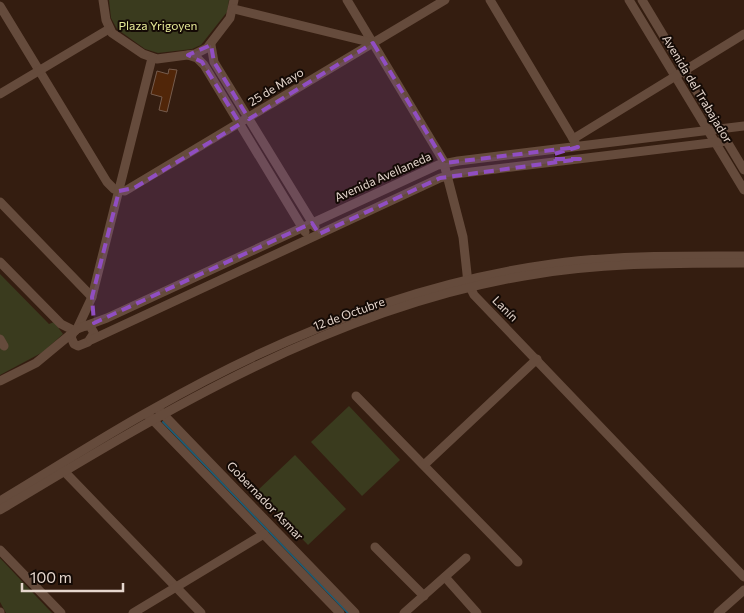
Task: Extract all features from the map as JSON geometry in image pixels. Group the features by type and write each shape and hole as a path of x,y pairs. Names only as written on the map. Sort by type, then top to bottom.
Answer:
{"street":[{"path":"103,0 109,29 143,54 152,58 200,53 211,45 230,18 234,4 373,43"},
{"path":"347,0 444,163 464,241 469,284"},
{"name":"25 de Mayo","path":"119,191 130,190 445,0"},
{"path":"490,0 576,143 585,152 584,157 580,159"},
{"name":"Avenida del Trabajador","path":"630,0 744,190"},
{"name":"Avenida del Trabajador","path":"642,0 744,170"},
{"path":"0,6 107,182 119,191"},
{"path":"0,94 109,29"},
{"path":"576,143 684,70 744,34"},
{"path":"211,45 214,62 319,234"},
{"path":"188,55 202,62 308,239"},
{"path":"0,262 60,324 81,328 92,337 83,345 76,345 72,340 81,328 92,297 152,58"},
{"name":"Avenida Avellaneda","path":"0,381 36,363 81,328 444,163 576,143 720,130 744,126"},
{"name":"Avenida Avellaneda","path":"92,337 448,176 727,141"},
{"path":"0,202 92,297"},
{"name":"12 de Octubre","path":"0,500 61,468 240,363 316,330 370,310 525,268 592,259 744,256"},
{"name":"12 de Octubre","path":"469,284 604,265 744,262"},
{"name":"Lanín","path":"469,284 476,297 744,577"},
{"path":"81,328 92,297"},
{"path":"424,465 537,359"},
{"path":"356,396 518,562"},
{"name":"Gobernador Asmar","path":"159,410 355,613"},
{"name":"Gobernador Asmar","path":"149,416 340,613"},
{"path":"61,468 201,613"},
{"name":"12 de Octubre","path":"0,510 61,468"},
{"path":"133,613 264,534"},
{"path":"376,547 424,596"},
{"path":"0,550 61,613"},
{"path":"404,613 466,558"},
{"path":"445,577 477,613"},
{"path":"718,613 744,590"}],"highlighted area":[{"path":"373,43 445,163 578,147 554,154 555,159 580,159 440,178 319,234 312,223 94,323 92,297 119,191 134,188 240,124 202,62 188,55 211,45 214,62 249,119"}],"green space":[{"name":"Plaza Yrigoyen","path":"109,0 229,0 227,12 201,45 192,49 158,53 145,49 117,29 111,18"},
{"path":"0,274 49,324 54,322 63,334 43,352 0,375"},
{"path":"349,406 400,460 362,496 311,442"},
{"path":"295,455 346,509 308,545 257,491"},
{"path":"0,558 52,613 6,613 0,602"}],"building":[{"path":"169,69 177,70 167,112 159,110 162,97 151,94 157,71 168,74"}],"waterway":[{"path":"163,422 348,613"}]}
